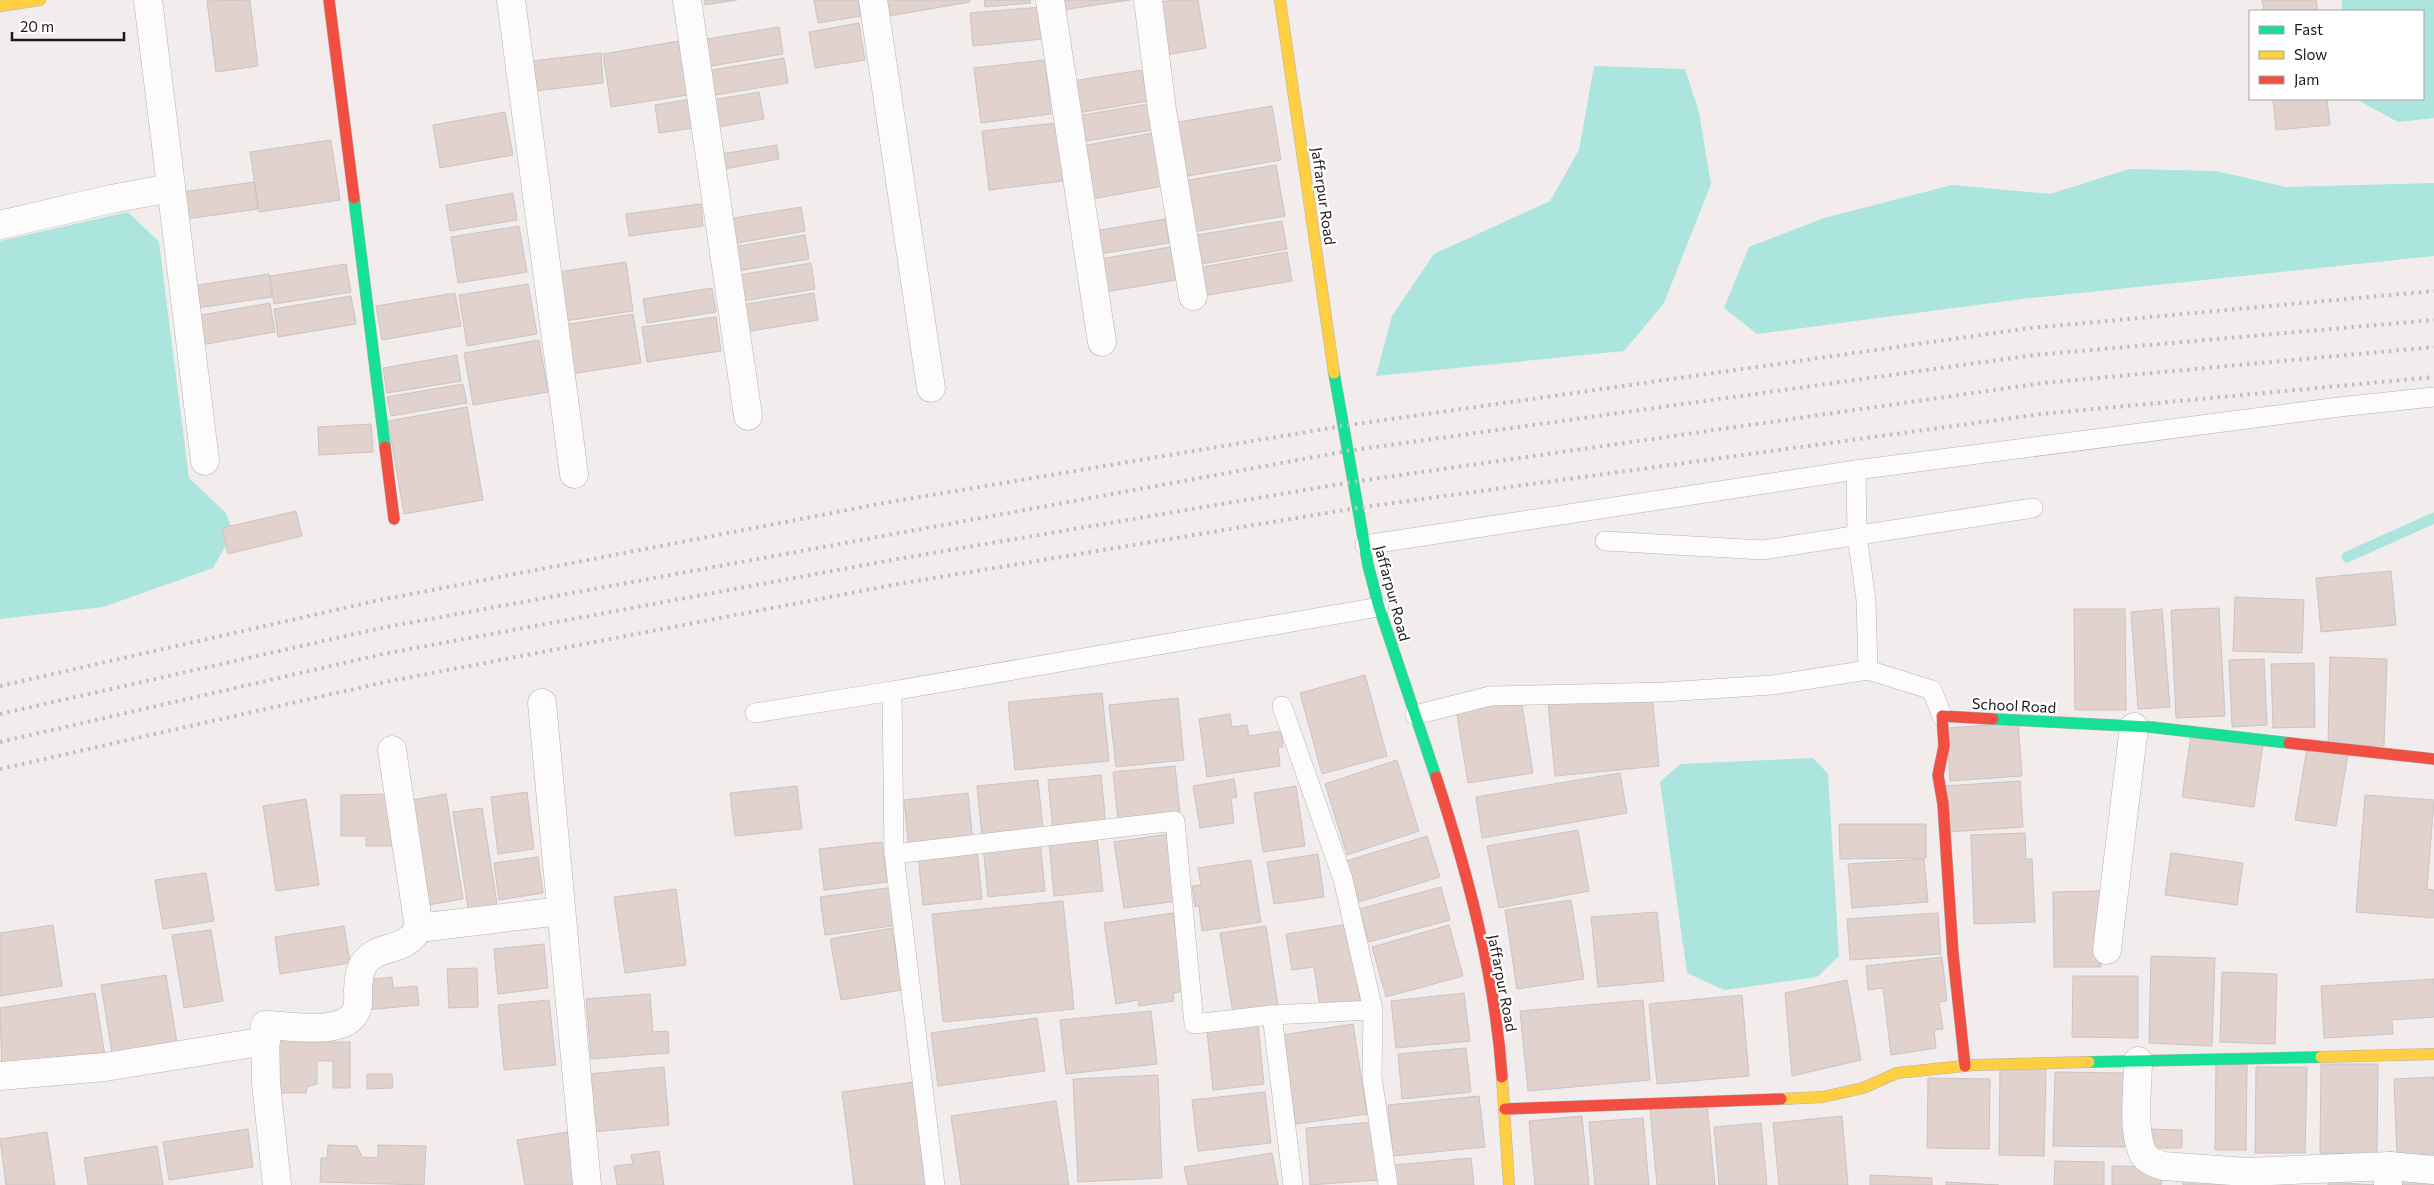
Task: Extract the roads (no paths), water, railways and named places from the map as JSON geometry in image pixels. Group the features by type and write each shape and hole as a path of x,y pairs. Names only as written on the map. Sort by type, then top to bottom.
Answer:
{"street":[{"path":"0,6 40,0"},
{"path":"148,0 205,461"},
{"path":"329,0 394,519"},
{"path":"511,0 574,474"},
{"path":"687,0 748,416"},
{"path":"873,0 931,388"},
{"path":"1050,0 1102,342"},
{"path":"1148,0 1162,110 1193,296"},
{"name":"Jaffarpur Road","path":"1280,0 1342,426 1364,545 1379,607 1461,852 1498,1023 1509,1185"},
{"path":"0,225 111,199 171,188"},
{"path":"542,703 587,1185"},
{"path":"1942,716 1944,746 1938,775 1943,804 1952,954 1965,1066"},
{"name":"School Road","path":"1942,716 2134,727 2434,758"},
{"path":"2107,950 2134,727"},
{"path":"277,1185 266,1083 266,1025 332,1028 344,1023 357,1009 361,968 369,957 400,946 413,937 419,928 392,750"},
{"path":"419,928 560,911"},
{"path":"0,1076 105,1067 266,1041"},
{"path":"1505,1109 1823,1097 1862,1088 1897,1073 1965,1066 2434,1054"},
{"path":"2138,1061 2138,1134 2142,1152 2150,1162 2163,1166 2246,1172 2389,1176 2434,1170"}],"lane":[{"path":"1364,545 1856,470 2339,406 2434,397"},
{"path":"1856,470 1857,535 1866,600 1868,670"},
{"path":"1605,541 1763,550 2033,508"},
{"path":"755,713 892,692 1379,607"},
{"path":"1415,715 1490,696 1664,692 1772,685 1868,670 1932,690 1942,716"},
{"path":"892,692 894,854 935,1185"},
{"path":"1282,706 1343,879 1373,1010 1372,1077 1388,1185"},
{"path":"894,854 1175,821 1194,1024 1272,1014 1373,1010"},
{"path":"1272,1014 1293,1185"}],"water":[{"path":"2342,0 2434,0 2434,118 2398,122 2358,100 2424,100 2424,10 2342,10"},
{"path":"1594,66 1685,69 1699,112 1711,184 1664,303 1624,351 1376,376 1392,316 1434,254 1550,201 1579,150"},
{"path":"2129,169 2216,171 2286,187 2434,183 2434,256 2022,299 1757,334 1724,308 1749,247 1824,218 1952,185 2050,194"},
{"path":"128,212 159,242 189,478 226,513 233,532 213,568 103,607 0,619 0,241"},
{"path":"1813,758 1828,774 1839,956 1817,977 1724,990 1687,973 1660,782 1680,764"}],"waterway":[{"path":"2347,557 2434,518"}],"railway":[{"path":"0,686 375,601 884,503 1342,426 2030,328 2434,291"},
{"path":"0,714 381,628 1347,451 2034,355 2434,320"},
{"path":"0,742 383,654 897,559 1352,482 2043,383 2434,347"},
{"path":"0,769 385,682 898,584 1357,508 2041,414 2434,377"}]}
